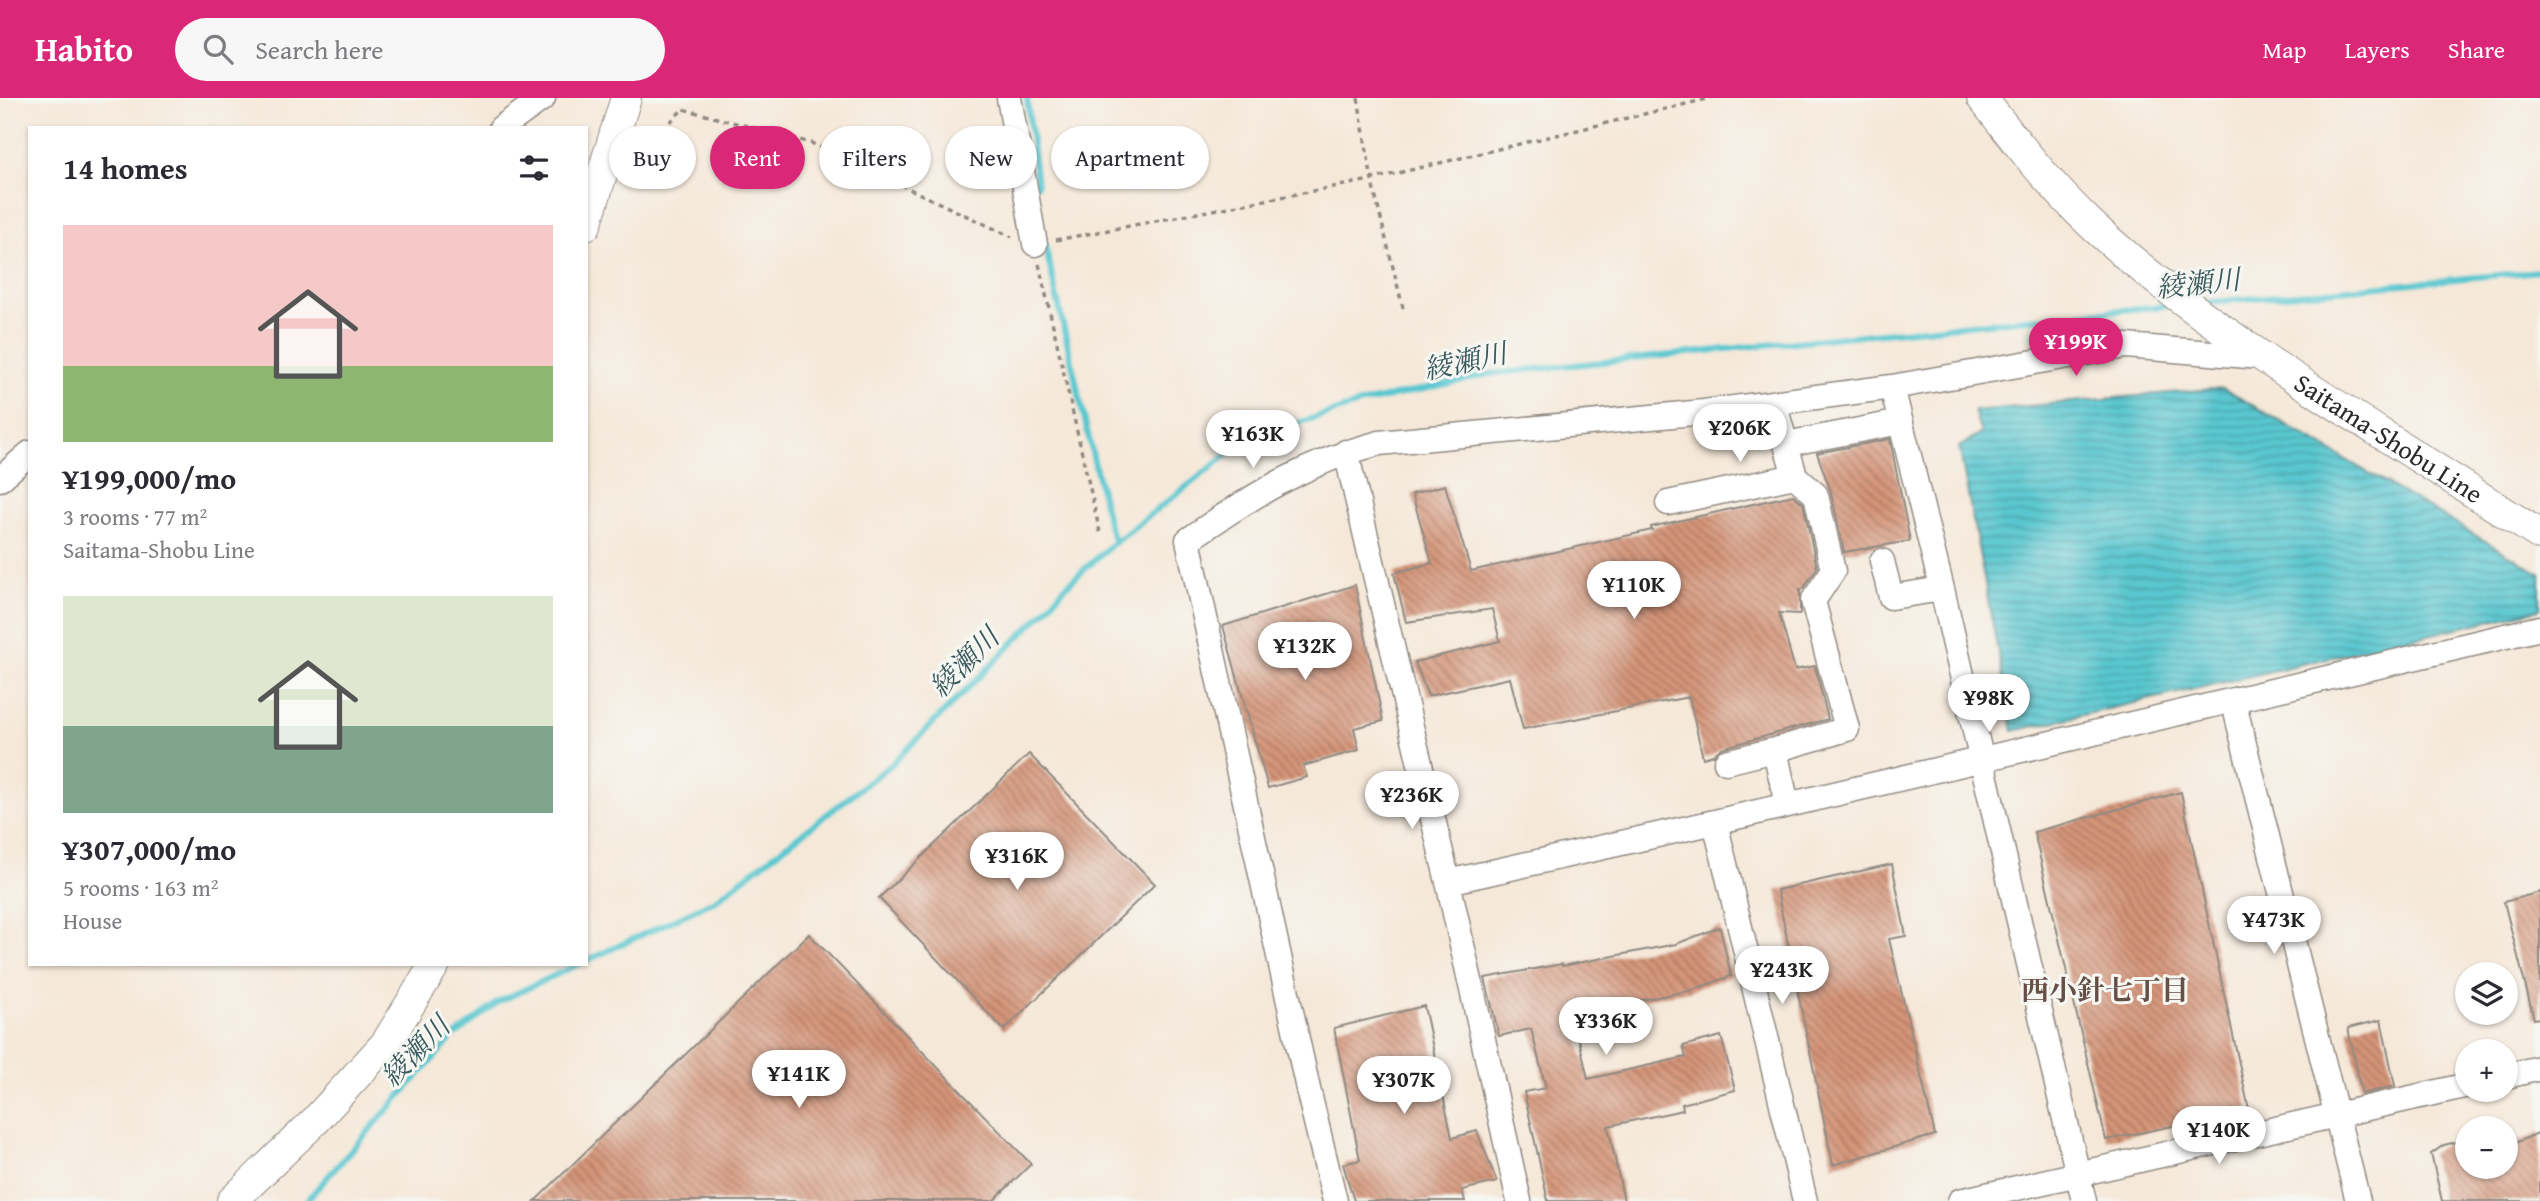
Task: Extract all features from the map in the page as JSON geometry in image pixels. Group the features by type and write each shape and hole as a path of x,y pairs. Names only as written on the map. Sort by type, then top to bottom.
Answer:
{"main road":[{"path":"588,219 626,98"},
{"name":"Saitama-Shobu Line","path":"1982,98 2058,190 2092,225 2161,285 2248,349 2540,535"},
{"path":"232,1201 315,1121 386,1043 434,966"}],"street":[{"path":"504,126 543,98"},
{"path":"1009,98 1035,244"},
{"path":"1335,1201 1188,540 1246,500 1301,470 1346,452 1380,443 1774,403 1892,387 2126,346 2248,349"},
{"path":"1892,387 1942,589 2084,1201"},
{"path":"1726,762 1847,729 1812,601 1833,571 1816,495 1795,476 1774,403"},
{"path":"1786,444 1901,422"},
{"path":"1346,452 1448,882 1518,1201"},
{"path":"0,479 28,455"},
{"path":"1668,503 1795,476"},
{"path":"1882,561 1892,597 1942,589"},
{"path":"1448,882 1982,760 2540,628"},
{"path":"2234,700 2358,1201"},
{"path":"1775,750 1787,805"},
{"path":"1715,822 1805,1201"},
{"path":"2518,1073 2540,1068"},
{"path":"1960,1201 2455,1088"}],"path":[{"path":"1358,98 1373,187 1404,312"},
{"path":"666,126 683,109 811,143 1004,234 1035,244 1365,181 1711,98"},
{"path":"1035,244 1101,537"}],"water":[{"path":"2223,388 2540,573 2540,609 2013,731 1959,447 1981,433 1974,411"}],"building":[{"path":"1890,439 1910,541 1844,552 1831,492 1817,453"},
{"path":"1445,485 1471,571 1793,495 1803,503 1817,568 1803,589 1800,589 1800,614 1779,613 1795,670 1815,666 1828,719 1722,748 1703,758 1689,697 1523,729 1510,678 1428,696 1415,662 1500,641 1492,609 1406,622 1394,573 1432,563 1412,494"},
{"path":"1355,585 1383,721 1354,728 1359,750 1303,766 1307,777 1268,788 1223,626"},
{"path":"1029,754 1155,884 1004,1030 879,898"},
{"path":"2181,792 2249,1110 2106,1140 2034,832"},
{"path":"1892,864 1906,936 1889,939 1935,1135 1833,1165 1777,890"},
{"path":"2540,892 2540,1018 2534,1019 2504,902"},
{"path":"1720,927 1731,976 1689,991 1573,1013 1588,1079 1686,1057 1683,1046 1721,1036 1735,1090 1682,1104 1683,1110 1608,1126 1624,1201 1548,1201 1524,1092 1546,1088 1531,1029 1499,1036 1485,978 1676,944"},
{"path":"809,934 1031,1164 993,1201 535,1201"},
{"path":"1424,1006 1452,1138 1477,1131 1497,1182 1462,1190 1465,1201 1354,1201 1343,1164 1360,1160 1334,1028"},
{"path":"2381,1020 2395,1086 2362,1094 2348,1028"},
{"path":"2540,1132 2540,1201 2442,1201 2431,1154 2444,1145 2455,1142 2455,1179 2518,1179 2518,1142"}],"waterway":[{"path":"1027,98 1030,126"},
{"path":"1044,241 1115,543"},
{"name":"綾瀬川","path":"2202,303 2540,271"},
{"name":"綾瀬川","path":"588,960 714,901 791,842 892,764 1045,611 1065,587 1110,546 1230,453 1278,429 1363,403 1489,374 2174,305"},
{"name":"綾瀬川","path":"306,1201 452,1038 498,1002 575,966"}],"district":[{"name":"西小針七丁目","path":"2105,990"}]}
